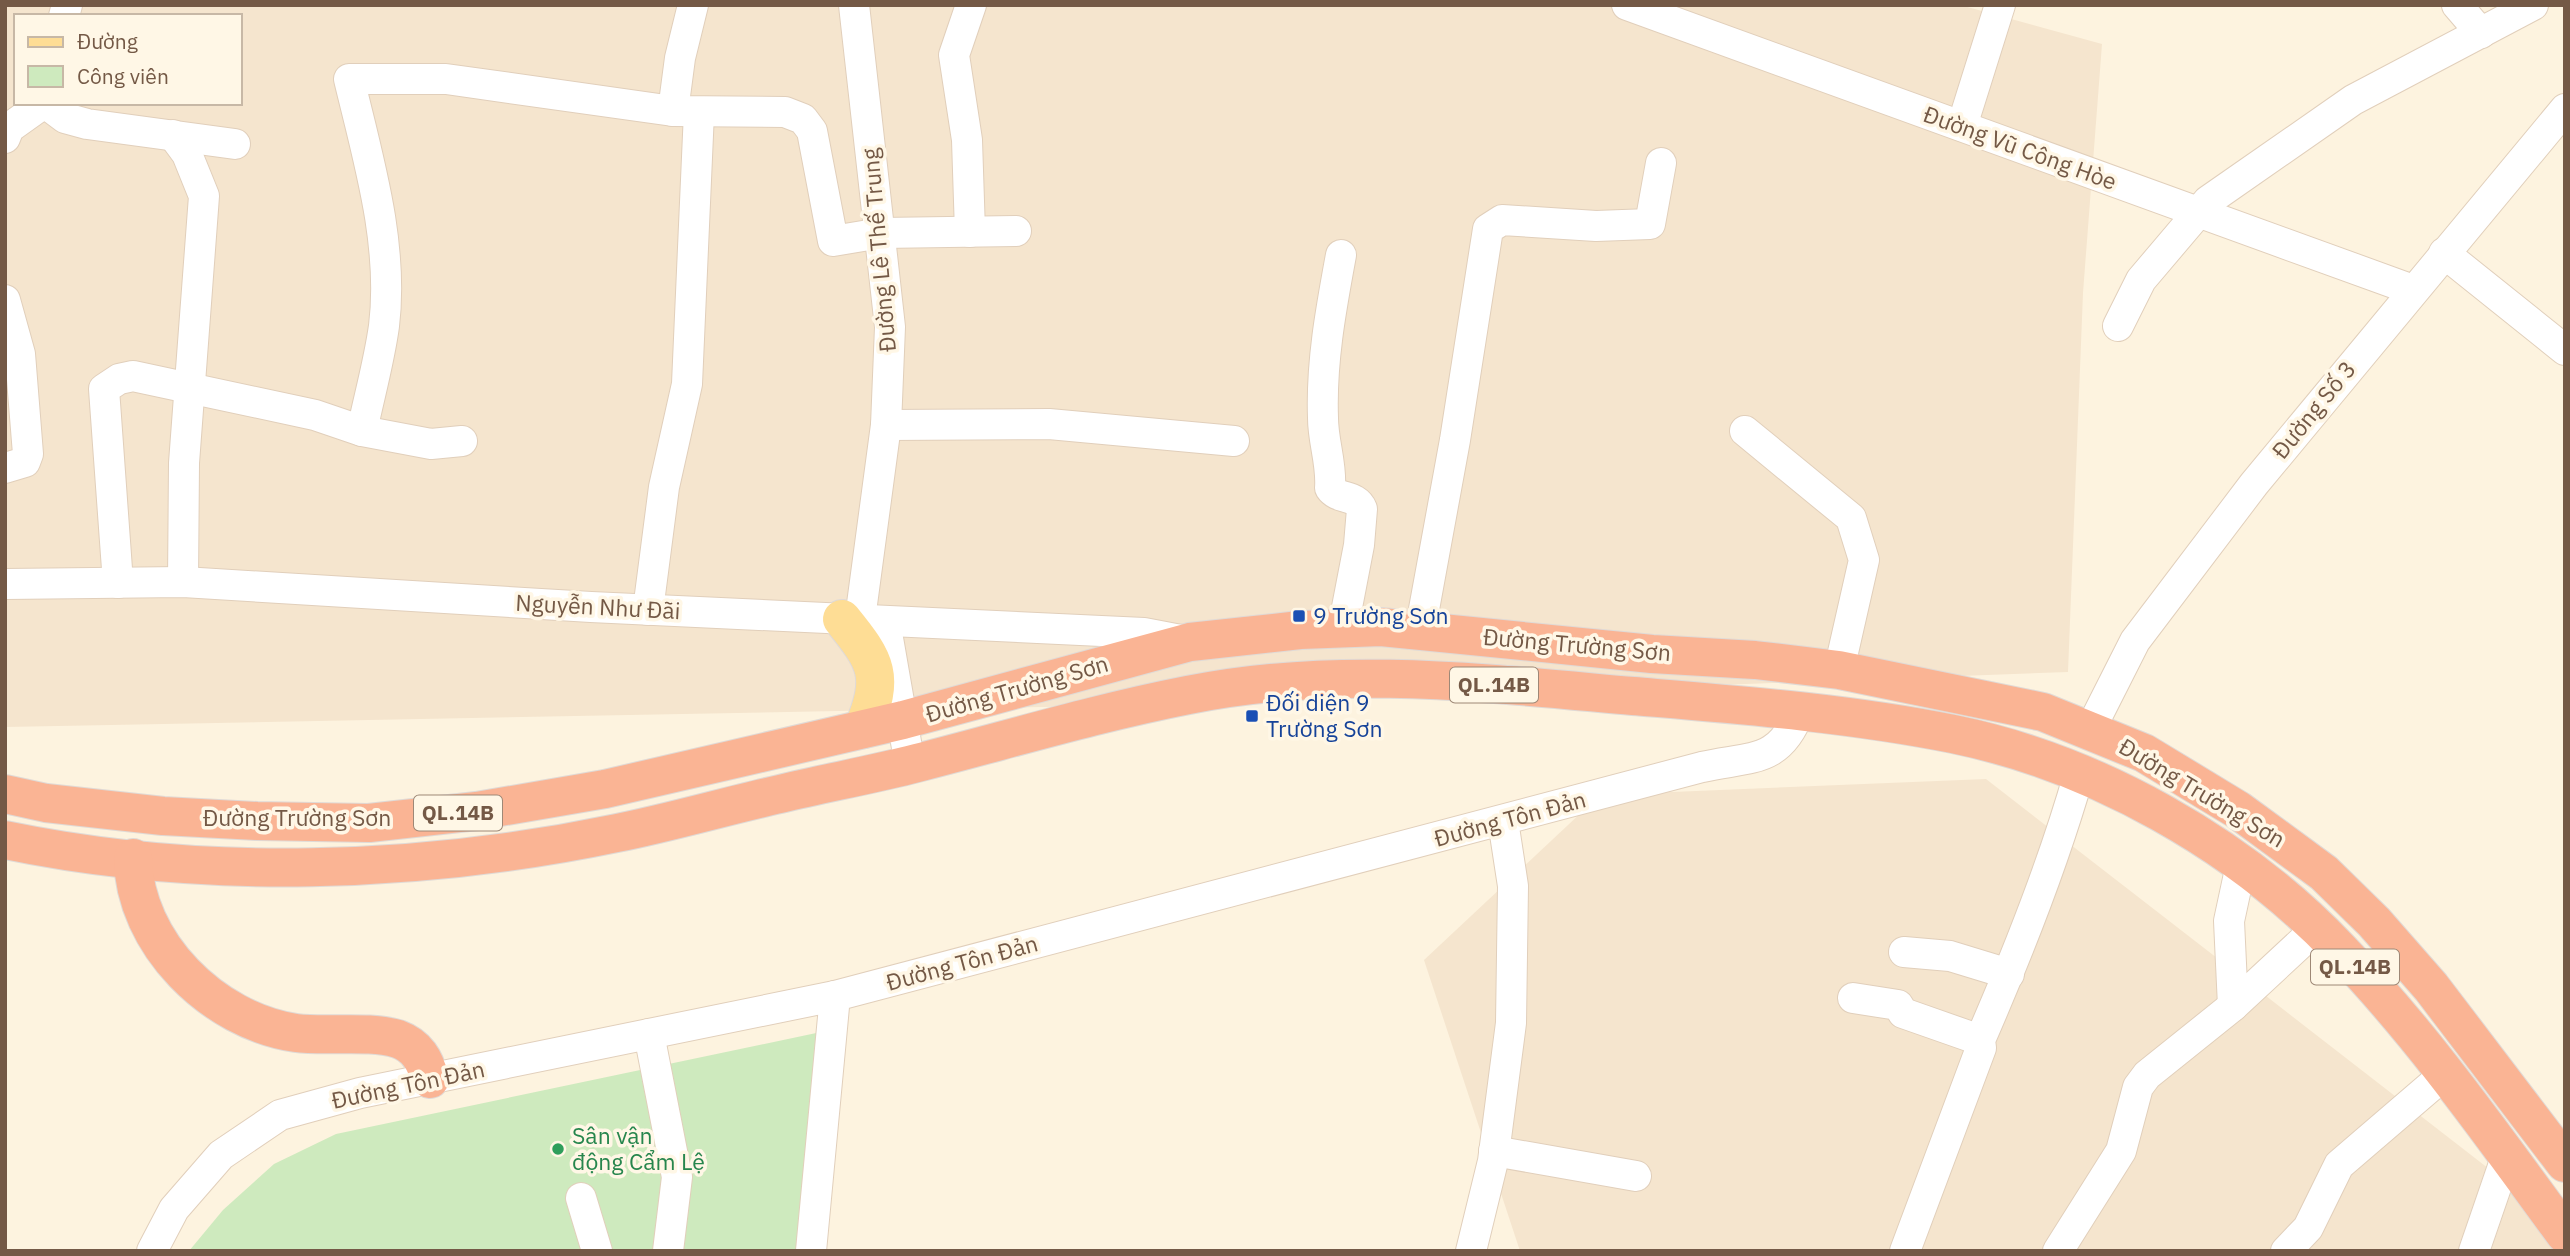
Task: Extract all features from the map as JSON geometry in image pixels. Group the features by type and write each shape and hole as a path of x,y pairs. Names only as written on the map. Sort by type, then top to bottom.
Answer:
{"highway":[{"name":"Đường Trường Sơn","path":"5,794 46,803 163,816 369,823 477,811 606,789 903,720 1190,642 1255,633 1343,628 1420,631 1651,654 1755,660 1839,670 2043,712 2144,753 2238,810 2324,873 2374,922 2431,987 2565,1163"},
{"name":"Đường Trường Sơn","path":"5,841 133,858 256,867 372,867 488,855 614,834 911,765 1091,716 1190,694 1289,679 1348,677 1496,685 1800,710 1958,735 2079,774 2173,821 2241,865 2318,928 2402,1019 2565,1234"},
{"path":"133,858 134,883 141,909 156,938 203,991 258,1022 295,1033 394,1038 416,1050 425,1061 430,1079"}],"main road":[{"path":"863,620 869,653 876,669 875,699 863,729"}],"street":[{"path":"648,610 664,488 687,384 686,111 680,58 693,5"},
{"name":"Đường Lê Thế Trung","path":"854,5 890,327 886,425 863,620 903,720 911,765"},
{"path":"970,232 967,140 954,55 971,5"},
{"name":"Đường Vũ Công Hòe","path":"1627,5 2413,290"},
{"path":"1962,126 2000,5"},
{"path":"2457,5 2481,33"},
{"path":"2118,326 2141,280 2197,212 2252,169 2353,100 2533,5"},
{"path":"362,431 384,326 386,264 371,168 349,79 446,79 686,111 785,112 803,119 812,131 833,241 881,233 1016,231"},
{"path":"7,131 41,105"},
{"path":"47,105 65,118 87,124 235,144"},
{"name":"Đường Số 3","path":"2091,730 2135,641 2254,484 2565,109"},
{"path":"173,135 187,154 204,196 190,419 184,463 183,582"},
{"path":"1420,631 1455,440 1488,229 1502,220 1596,226 1650,224 1661,163"},
{"path":"2444,253 2565,350"},
{"path":"1340,255 1328,326 1322,420 1331,469 1330,488 1338,495 1354,500 1362,509 1359,545 1343,628"},
{"path":"5,300 20,354 28,454 25,462 5,468"},
{"path":"118,583 104,388 119,379 133,376 315,415 362,431 431,444 462,440"},
{"path":"886,425 1048,424 1234,441"},
{"path":"1745,431 1851,518 1864,560 1839,670"},
{"name":"Nguyễn Như Đãi","path":"5,584 183,582 648,610 1144,633 1190,642"},
{"name":"Đường Tôn Đản","path":"152,1251 174,1209 220,1155 248,1133 280,1115 360,1093 835,996 1702,767 1774,752 1791,735 1800,710"},
{"path":"1905,1251 1981,1048 1980,1040 2009,974 2064,826 2079,774"},
{"path":"1471,1251 1494,1151 1511,1023 1513,886 1503,821"},
{"path":"2233,1006 2229,921 2241,865"},
{"path":"2058,1251 2121,1151 2138,1087 2147,1074 2233,1006 2318,928"},
{"path":"1904,952 1950,956 2009,974"},
{"path":"811,1251 835,996"},
{"path":"1853,999 1898,1005 1903,1013 1980,1040"},
{"path":"649,1034 677,1177 668,1251"},
{"path":"2286,1251 2308,1228 2339,1165 2445,1074"},
{"path":"1494,1151 1636,1176"},
{"path":"2474,1251 2507,1155"},
{"path":"1455,1251 1486,1195"},
{"path":"581,1198 597,1251"}],"shaded area":[{"path":"5,5 1960,5 2102,44 2083,293 2068,672 1203,704 5,727"},
{"path":"1986,779 2533,1203 2565,1251 1520,1251 1424,960 1600,795"}],"green space":[{"name":"Sân vận động Cẩm Lệ","path":"821,1032 802,1251 189,1251 223,1210 274,1164 336,1134"}],"place":[{"name":"9 Trường Sơn","path":"1299,616"},
{"name":"Đối diện 9 Trường Sơn","path":"1252,716"},
{"name":"Sân vận động Cẩm Lệ","path":"558,1149"}]}
